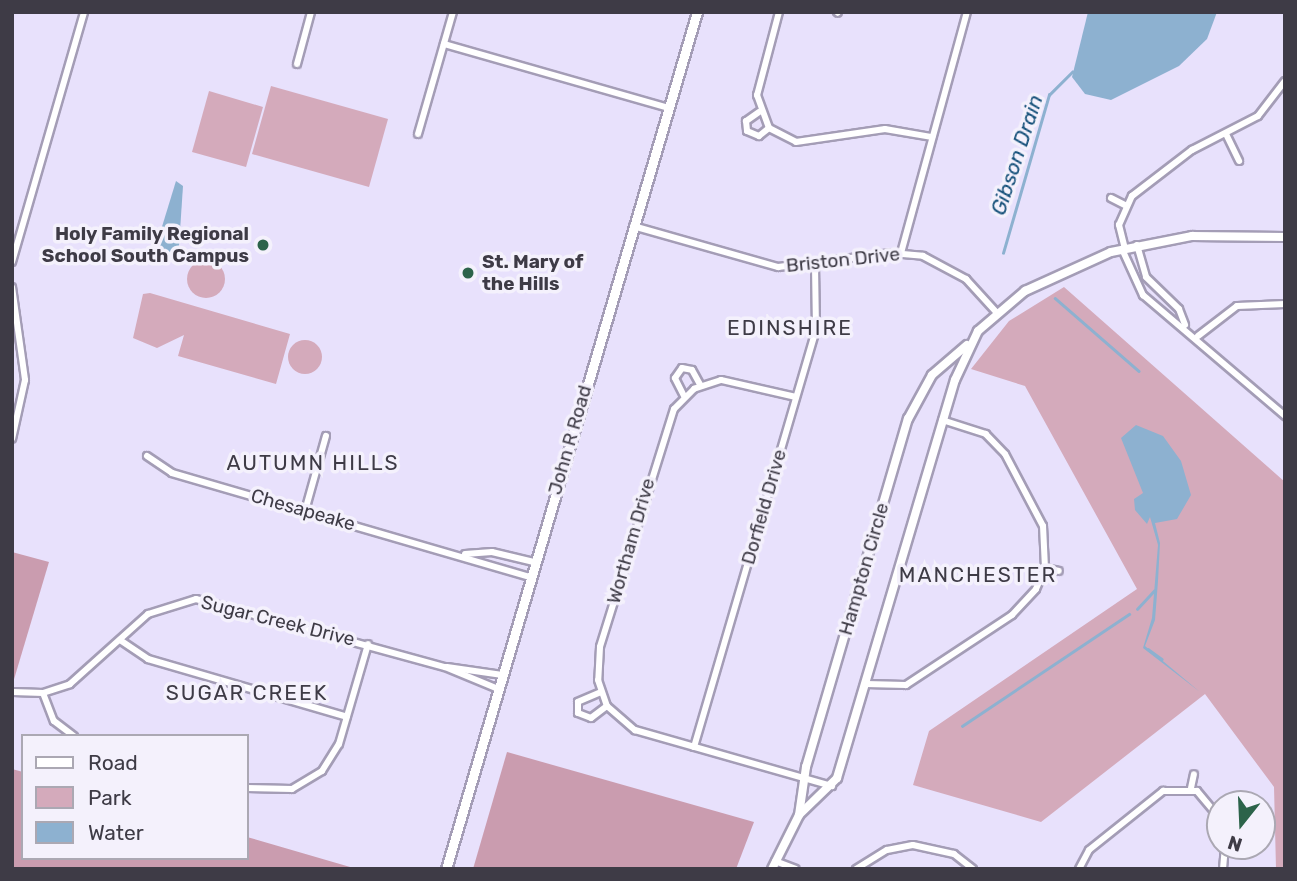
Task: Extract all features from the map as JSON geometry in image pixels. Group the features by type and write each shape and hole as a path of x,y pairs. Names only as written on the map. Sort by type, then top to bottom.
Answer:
{"main road":[{"name":"John R Road","path":"446,869 697,12"}],"street":[{"path":"12,262 84,12"},
{"path":"297,64 311,12"},
{"path":"418,134 453,12"},
{"path":"779,12 758,87 759,112 769,128 796,142 885,129 932,136"},
{"path":"901,253 967,12"},
{"path":"444,44 668,108"},
{"path":"1285,81 1258,116 1192,150 1125,205 1119,225 1123,249 1143,295 1198,336 1285,416"},
{"path":"759,112 746,121 747,131 759,136 769,128"},
{"path":"1226,134 1239,161"},
{"path":"1111,198 1125,205"},
{"name":"Briston Drive","path":"633,226 769,266 815,265 901,253 955,271 997,313"},
{"name":"Hampton Circle","path":"773,865 799,814 804,779 908,419 932,375 967,345 997,313 1057,274 1137,245 1192,236 1285,237"},
{"path":"1137,245 1153,286 1179,309 1185,325"},
{"name":"Dorfield Drive","path":"694,747 818,319 815,265"},
{"path":"1143,295 1153,286"},
{"path":"12,287 25,380 12,439"},
{"path":"1198,336 1237,306 1285,304"},
{"name":"Hampton Circle","path":"799,814 832,786 866,684 942,420 967,345"},
{"path":"684,396 675,378 679,370 692,370 701,386"},
{"name":"Wortham Drive","path":"796,397 736,380 701,386 684,396 665,426 600,647 601,692 607,706 635,730 832,786"},
{"path":"866,684 906,685 1012,615 1036,589 1045,568 1043,527 1004,454 986,434 942,420"},
{"path":"304,511 326,436"},
{"name":"Chesapeake","path":"147,456 172,473 463,555 530,577"},
{"name":"Chesapeake","path":"463,555 492,552 534,562"},
{"path":"1045,568 1059,571"},
{"name":"Sugar Creek Drive","path":"13,692 43,693 77,680 161,607 202,598 445,667 498,689"},
{"path":"120,640 148,659 347,717"},
{"path":"248,788 283,791 314,778 334,754 368,644"},
{"name":"Sugar Creek Drive","path":"445,667 502,675"},
{"path":"601,692 578,702 578,713 591,718 607,706"},
{"path":"43,693 54,721 71,734"},
{"path":"1191,788 1194,774"},
{"path":"1079,869 1089,850 1157,794 1191,788 1206,797"},
{"path":"856,869 887,850 913,845 954,854 973,869"},
{"path":"773,865 796,869"}],"green space":[{"path":"271,86 388,119 369,187 252,154"},
{"path":"209,91 263,107 246,167 192,152"},
{"path":"206,260 219,266 225,279 219,292 206,298 193,292 187,279 193,266"},
{"path":"1064,287 1285,482 1285,869 1276,869 1276,790 1205,694 1041,822 913,785 929,731 1137,589 1025,386 971,369 1009,321"},
{"path":"150,293 290,334 276,384 178,356 184,335 157,348 133,338 143,294"},
{"path":"305,340 317,345 322,357 317,369 305,374 293,369 288,357 293,345"}],"shaded area":[{"path":"12,552 49,562 12,686"},
{"path":"507,752 754,822 736,869 473,869"},
{"path":"12,769 21,771 21,860 248,860 248,837 357,869 12,869"}],"water":[{"path":"1088,12 1217,12 1207,39 1179,66 1111,100 1085,94 1072,77"},
{"path":"176,181 183,186 179,246 168,258 157,243"},
{"path":"1136,425 1163,436 1181,461 1191,495 1177,519 1155,523 1160,543 1155,620 1145,646 1200,692 1143,648 1152,618 1158,545 1150,517 1147,524 1135,510 1134,499 1143,493 1121,438"}],"waterway":[{"name":"Gibson Drain","path":"1003,253 1049,95 1072,72"},
{"name":"Gibson Drain","path":"1055,298 1139,371"},
{"path":"1137,609 1154,591"},
{"path":"962,726 1129,614"},
{"name":"Gibson Drain","path":"1148,649 1162,659"}],"place":[{"name":"Holy Family Regional School South Campus","path":"263,245"},
{"name":"St. Mary of the Hills","path":"468,273"}],"district":[{"name":"EDINSHIRE","path":"790,328"},
{"name":"AUTUMN HILLS","path":"313,463"},
{"name":"MANCHESTER","path":"978,575"},
{"name":"SUGAR CREEK","path":"247,693"}]}
